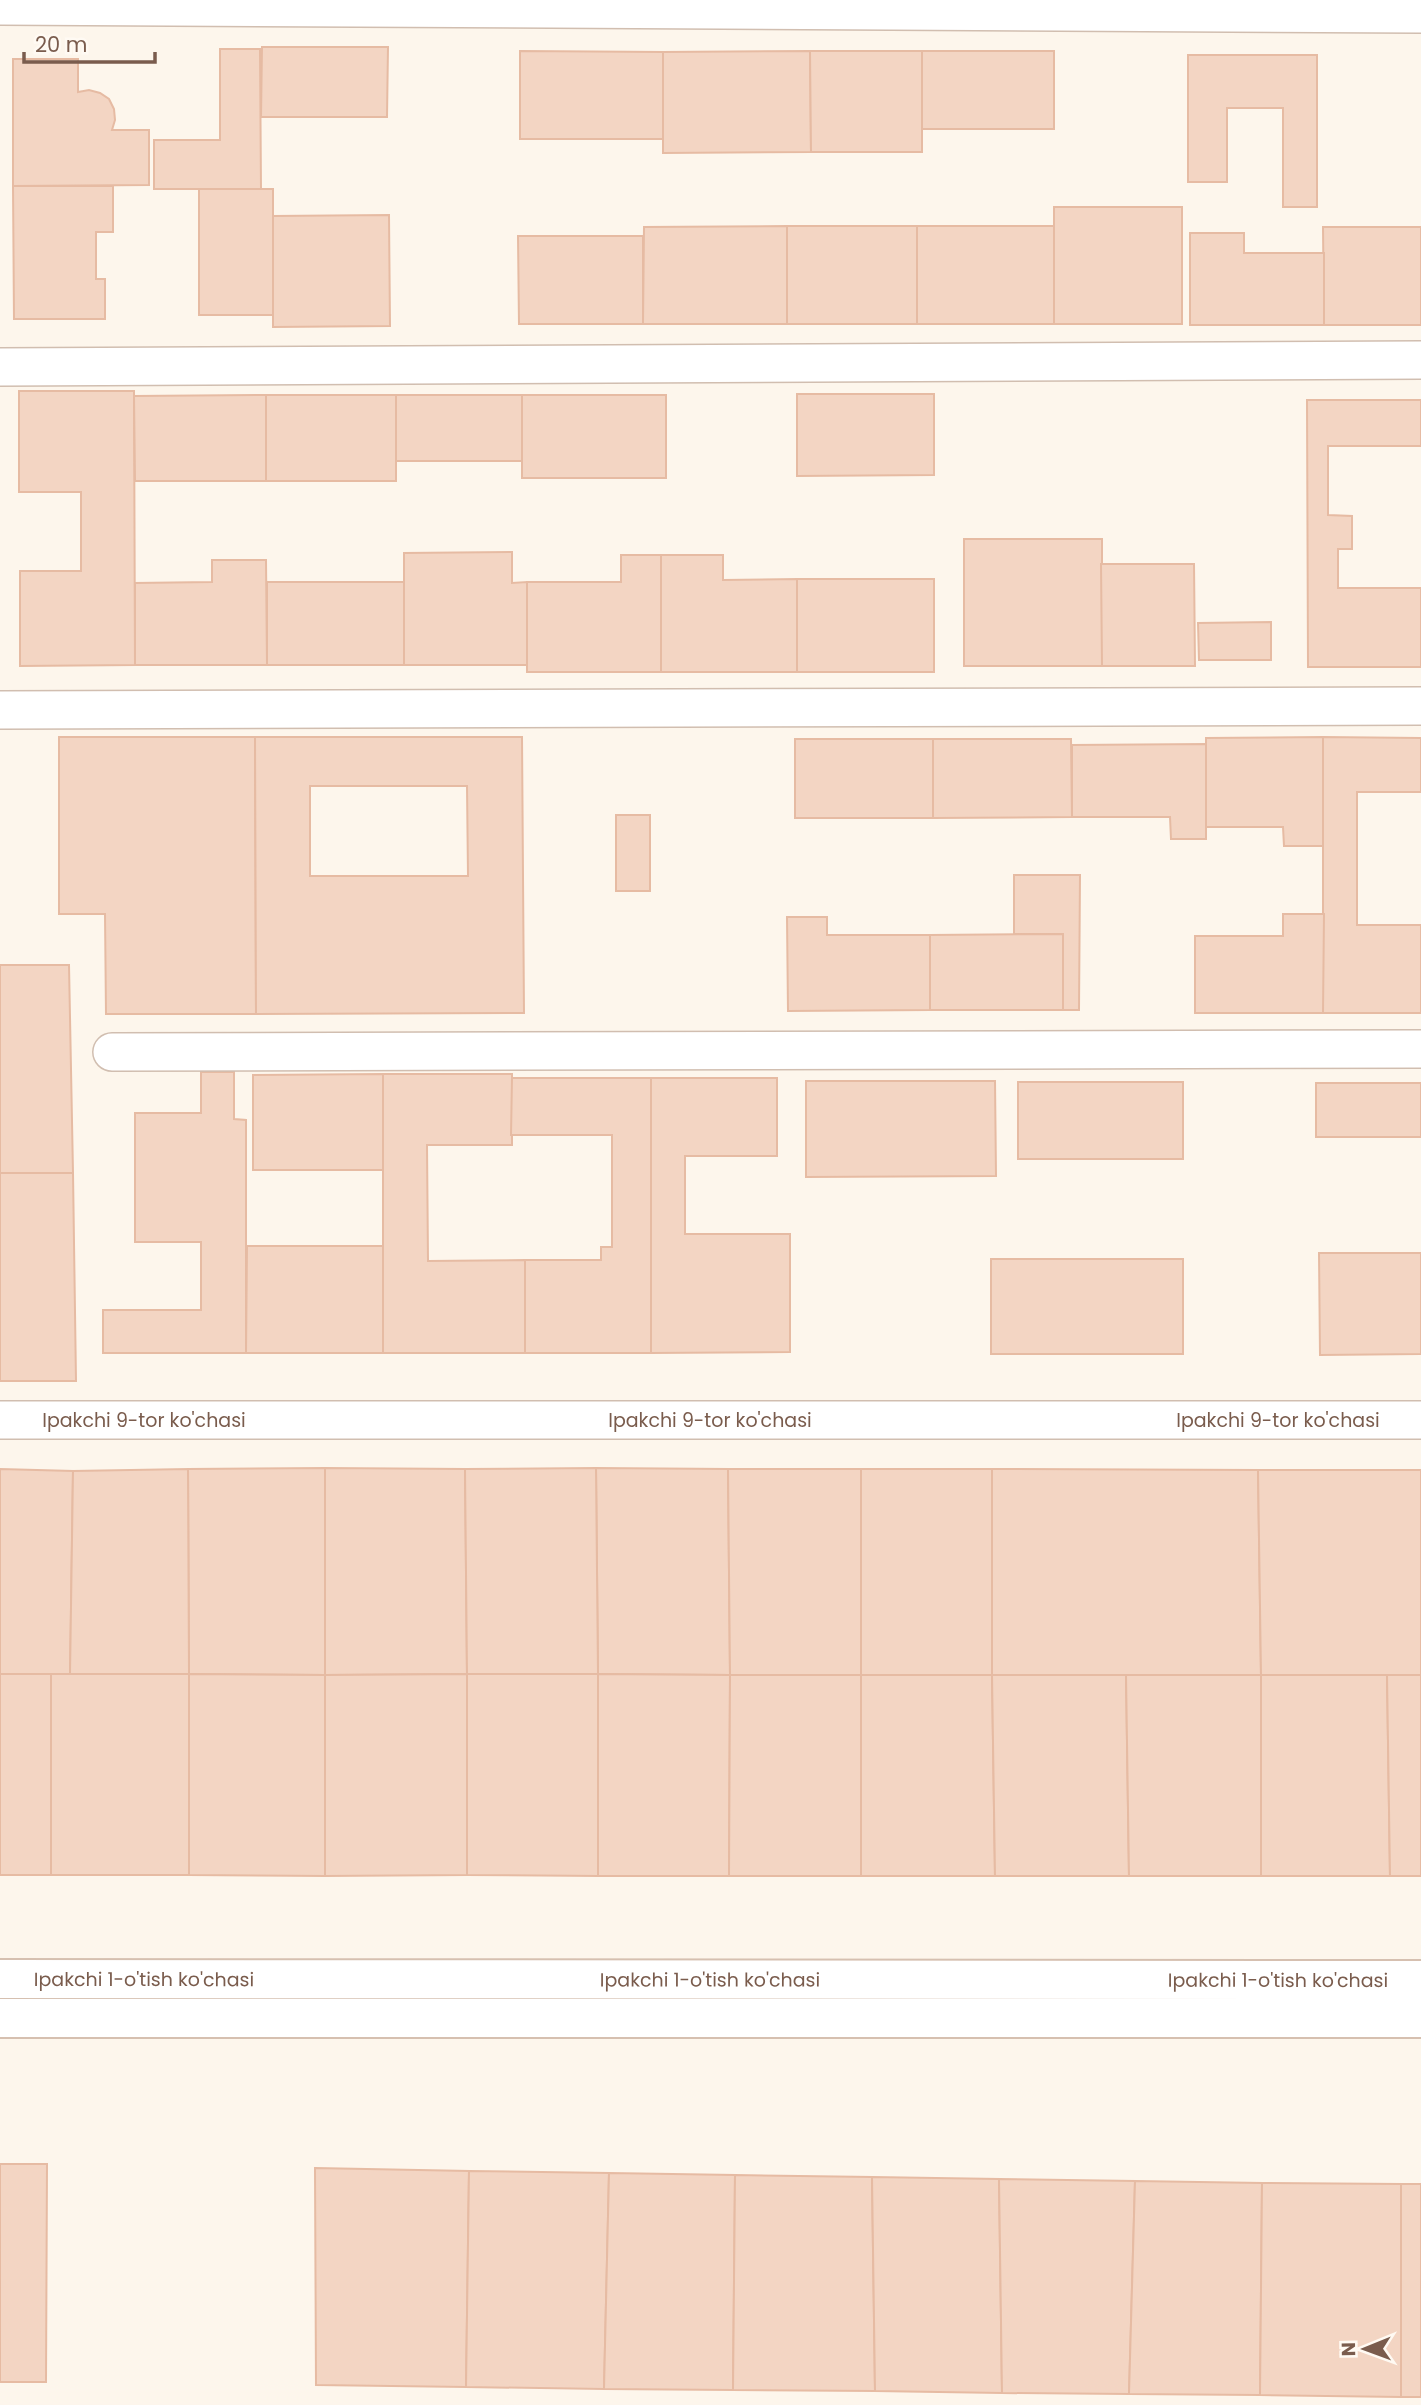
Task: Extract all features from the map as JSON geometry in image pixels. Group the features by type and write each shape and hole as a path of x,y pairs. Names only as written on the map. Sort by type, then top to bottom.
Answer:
{"main road":[{"name":"Ipakchi 1-o'tish ko'chasi","path":"0,1979 1421,1980"},
{"name":"Ipakchi 1-o'tish ko'chasi","path":"0,2018 1421,2018"}],"street":[{"path":"0,6 1421,14"},
{"path":"0,367 1421,360"},
{"path":"0,717 0,710 1421,706"},
{"path":"112,1052 1421,1049"},
{"name":"Ipakchi 9-tor ko'chasi","path":"0,1420 1421,1420"}],"building":[{"path":"262,47 388,47 387,117 261,117"},
{"path":"220,49 260,49 261,189 154,189 154,140 220,140"},
{"path":"520,51 663,52 663,139 520,139"},
{"path":"810,51 811,152 663,153 663,52"},
{"path":"810,51 922,51 922,152 811,152"},
{"path":"922,51 1054,51 1054,129 922,129"},
{"path":"1188,55 1317,55 1317,207 1283,207 1283,108 1227,108 1227,182 1188,182"},
{"path":"13,59 78,59 78,92 89,90 109,99 114,109 112,130 149,130 149,185 13,186"},
{"path":"13,186 113,186 113,232 96,232 96,279 105,279 105,319 14,319"},
{"path":"199,189 273,189 273,315 199,315"},
{"path":"1054,207 1182,207 1182,324 1054,324"},
{"path":"389,215 390,326 273,327 273,216"},
{"path":"787,226 917,226 917,324 787,324"},
{"path":"787,226 787,324 643,324 644,227"},
{"path":"917,226 1054,226 1054,324 917,324"},
{"path":"1323,227 1421,227 1421,325 1324,325"},
{"path":"1190,233 1244,233 1244,253 1324,253 1324,325 1190,325"},
{"path":"518,236 643,236 643,324 519,324"},
{"path":"19,391 134,391 135,665 20,666 20,571 81,571 81,492 19,492"},
{"path":"797,394 934,394 934,475 797,476"},
{"path":"266,395 396,395 396,481 266,481"},
{"path":"266,395 266,481 135,481 134,396"},
{"path":"396,395 522,395 522,461 396,461"},
{"path":"522,395 666,395 666,478 522,478"},
{"path":"1307,400 1421,400 1421,446 1328,446 1328,515 1352,516 1352,549 1338,549 1338,588 1421,588 1421,667 1308,667"},
{"path":"964,539 1102,539 1102,666 964,666"},
{"path":"512,552 512,583 527,582 527,665 404,665 404,553"},
{"path":"621,555 661,555 661,672 527,672 527,582 621,582"},
{"path":"661,555 723,555 723,580 797,579 797,672 661,672"},
{"path":"212,560 266,560 267,665 135,665 135,583 212,582"},
{"path":"1101,564 1194,564 1195,666 1102,666"},
{"path":"797,579 934,579 934,672 797,672"},
{"path":"267,582 404,582 404,665 267,665"},
{"path":"1271,622 1271,660 1199,660 1198,623"},
{"path":"59,737 255,737 256,1014 106,1014 105,914 59,914"},
{"path":"255,737 522,737 524,1013 256,1014","holes":["310,786 467,786 468,876 310,876"]},
{"path":"1323,737 1421,738 1421,792 1357,792 1357,925 1421,925 1421,1013 1323,1013"},
{"path":"1323,737 1323,846 1284,846 1283,827 1206,827 1206,738"},
{"path":"795,739 933,739 933,818 795,818"},
{"path":"933,739 1071,739 1072,817 933,818"},
{"path":"1206,744 1206,839 1171,839 1170,817 1072,817 1072,745"},
{"path":"616,815 650,815 650,891 616,891"},
{"path":"1014,875 1080,875 1079,1010 1063,1010 1063,934 1014,934"},
{"path":"1283,914 1324,914 1323,1013 1195,1013 1195,936 1283,936"},
{"path":"787,917 827,917 827,935 930,935 930,1010 788,1011"},
{"path":"1063,934 1063,1010 930,1010 930,935"},
{"path":"0,965 69,965 73,1173 0,1173"},
{"path":"201,1072 234,1072 234,1119 246,1120 246,1353 103,1353 103,1310 201,1310 201,1242 135,1242 135,1113 201,1113"},
{"path":"383,1074 512,1074 512,1145 427,1145 428,1261 525,1260 525,1353 383,1353"},
{"path":"383,1074 383,1170 253,1170 253,1075"},
{"path":"512,1078 651,1078 651,1353 525,1353 525,1260 601,1260 601,1247 612,1247 612,1135 511,1135"},
{"path":"651,1078 777,1078 777,1156 685,1156 685,1234 790,1234 790,1352 651,1353"},
{"path":"806,1081 995,1081 996,1176 806,1177"},
{"path":"1018,1082 1183,1082 1183,1159 1018,1159"},
{"path":"1316,1083 1421,1083 1421,1137 1316,1137"},
{"path":"0,1173 73,1173 76,1381 0,1381"},
{"path":"247,1246 383,1246 383,1353 246,1353"},
{"path":"1319,1253 1421,1253 1421,1354 1320,1355"},
{"path":"991,1259 1183,1259 1183,1354 991,1354"},
{"path":"325,1468 465,1469 467,1674 325,1675"},
{"path":"325,1468 325,1675 189,1674 188,1469"},
{"path":"596,1468 728,1469 730,1675 598,1674"},
{"path":"596,1468 598,1674 467,1674 465,1469"},
{"path":"0,1469 73,1471 70,1675 0,1674"},
{"path":"188,1469 189,1674 70,1675 73,1471"},
{"path":"728,1469 861,1469 861,1675 730,1675"},
{"path":"861,1469 992,1469 992,1675 861,1675"},
{"path":"992,1469 1258,1470 1261,1675 992,1675"},
{"path":"1258,1470 1421,1470 1421,1675 1261,1675"},
{"path":"0,1674 51,1674 51,1875 0,1875"},
{"path":"51,1674 189,1674 189,1875 51,1875"},
{"path":"189,1674 325,1675 325,1876 189,1875"},
{"path":"467,1674 467,1875 325,1876 325,1675"},
{"path":"467,1674 598,1674 598,1876 467,1875"},
{"path":"598,1674 730,1675 729,1876 598,1876"},
{"path":"730,1675 861,1675 861,1876 729,1876"},
{"path":"861,1675 992,1675 995,1876 861,1876"},
{"path":"992,1675 1126,1675 1129,1876 995,1876"},
{"path":"1126,1675 1261,1675 1261,1876 1129,1876"},
{"path":"1261,1675 1387,1675 1390,1876 1261,1876"},
{"path":"1387,1675 1421,1675 1421,1876 1390,1876"},
{"path":"0,2164 47,2164 46,2382 0,2382"},
{"path":"315,2168 469,2171 466,2387 316,2385"},
{"path":"469,2171 609,2173 604,2389 466,2387"},
{"path":"609,2173 735,2175 733,2390 604,2389"},
{"path":"735,2175 872,2177 875,2391 733,2390"},
{"path":"872,2177 999,2179 1002,2393 875,2391"},
{"path":"999,2179 1135,2181 1129,2394 1002,2393"},
{"path":"1135,2181 1262,2183 1260,2395 1129,2394"},
{"path":"1262,2183 1401,2184 1401,2397 1260,2395"},
{"path":"1401,2184 1421,2184 1421,2397 1401,2397"}]}
